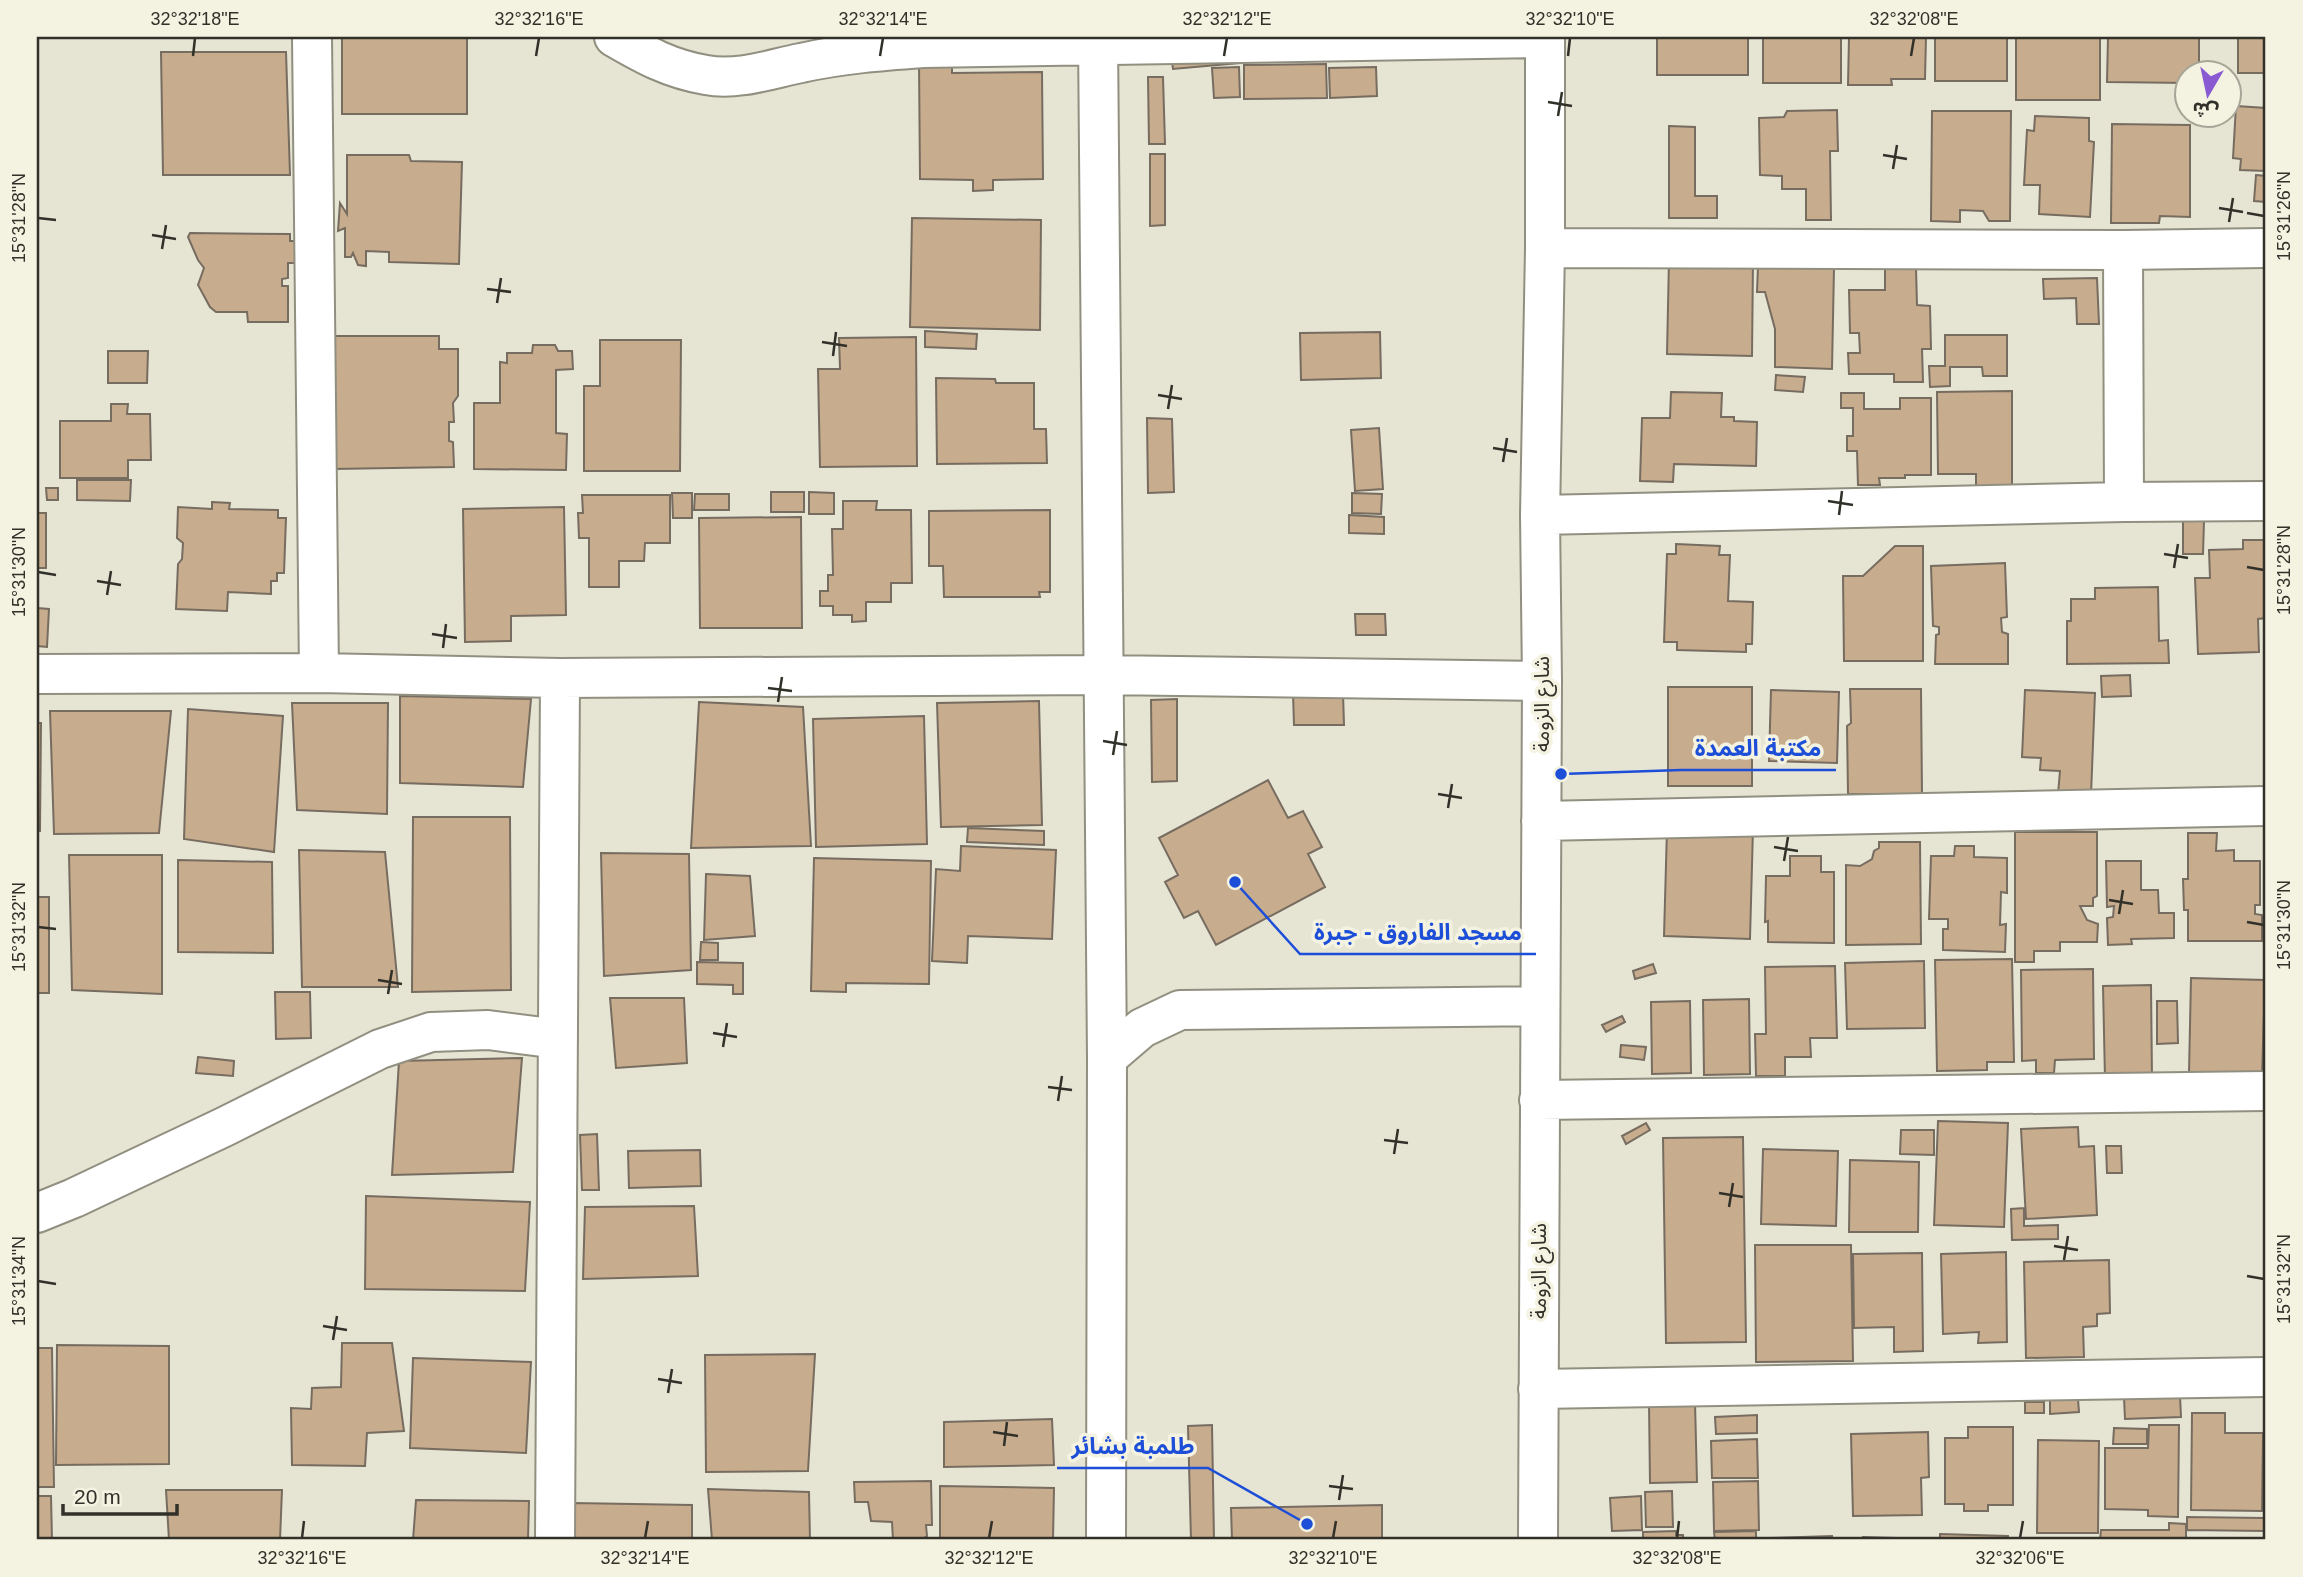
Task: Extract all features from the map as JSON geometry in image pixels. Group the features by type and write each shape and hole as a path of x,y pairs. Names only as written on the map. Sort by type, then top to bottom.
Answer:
{"street":[{"path":"312,37 319,673"},
{"path":"614,37 659,63 709,76 760,74 801,63 867,52 923,48 1098,41 1545,37"},
{"name":"شارع الزومة","path":"1538,1540 1542,681 1540,515 1545,248 1545,37"},
{"path":"1098,41 1107,1058 1107,1540"},
{"path":"1545,248 2266,248"},
{"path":"2123,250 2124,502"},
{"path":"1540,515 2266,501"},
{"path":"37,674 319,673 560,678 1103,675 1542,681"},
{"path":"555,1540 560,678"},
{"path":"1541,821 2266,806"},
{"path":"1107,1058 1142,1028 1180,1010 1540,1006"},
{"path":"37,1213 186,1145 380,1049 431,1032 488,1030 558,1039"},
{"path":"1539,1100 2266,1091"},
{"path":"1538,1389 2266,1377"}],"building":[{"path":"342,37 467,37 467,114 342,114"},
{"path":"1657,37 1748,37 1748,75 1657,75"},
{"path":"1763,37 1841,37 1841,83 1763,83"},
{"path":"1849,37 1926,37 1925,79 1891,79 1892,85 1848,85"},
{"path":"1935,37 2007,37 2007,81 1935,81"},
{"path":"2016,37 2100,37 2100,100 2016,100"},
{"path":"2108,37 2199,37 2199,60 2174,60 2174,83 2107,82"},
{"path":"2238,37 2266,37 2266,73 2244,73 2244,60 2238,60"},
{"path":"1237,48 1239,63 1173,69 1171,54"},
{"path":"161,52 286,52 290,175 163,175"},
{"path":"919,62 952,62 952,73 1042,72 1043,179 993,180 993,190 973,191 973,180 920,179"},
{"path":"1326,64 1327,98 1244,99 1244,65"},
{"path":"1239,67 1240,97 1214,98 1212,68"},
{"path":"1376,67 1377,96 1330,98 1329,68"},
{"path":"1148,77 1163,77 1165,144 1149,144"},
{"path":"2244,107 2266,108 2266,171 2240,170 2241,159 2233,158 2235,130 2244,130"},
{"path":"1837,110 1838,151 1830,151 1831,220 1806,220 1806,189 1782,189 1782,176 1760,175 1759,118 1784,117 1787,111"},
{"path":"1932,111 2011,111 2010,221 1989,221 1983,211 1960,210 1960,222 1931,221"},
{"path":"2035,116 2089,118 2089,141 2094,142 2090,217 2039,214 2040,185 2024,185 2027,130 2034,131"},
{"path":"2112,124 2174,125 2174,130 2190,130 2190,217 2160,216 2159,223 2111,223"},
{"path":"1669,126 1695,127 1695,196 1717,196 1717,218 1669,218"},
{"path":"1150,154 1165,154 1165,225 1150,226"},
{"path":"347,155 409,155 411,161 462,162 459,264 389,262 389,252 366,251 366,266 358,265 353,253 351,257 345,257 345,228 338,231 340,203 347,214"},
{"path":"2256,175 2266,176 2266,202 2254,201"},
{"path":"912,218 1041,220 1040,330 910,327"},
{"path":"190,233 290,234 290,241 295,241 295,263 288,263 288,278 282,279 282,286 288,286 288,322 248,322 247,312 216,312 210,307 198,285 204,268 188,237"},
{"path":"1669,259 1753,261 1752,356 1667,354"},
{"path":"1758,266 1834,268 1832,369 1775,367 1775,329 1765,292 1757,292"},
{"path":"1885,268 1916,268 1917,305 1930,306 1931,349 1922,349 1923,382 1894,382 1894,374 1849,374 1848,353 1860,353 1859,333 1850,333 1849,290 1885,290"},
{"path":"2097,278 2099,324 2077,324 2076,298 2044,299 2043,279"},
{"path":"925,331 977,334 976,349 925,347"},
{"path":"1380,332 1381,378 1301,380 1300,333"},
{"path":"1945,335 2007,335 2007,376 1983,376 1982,367 1950,367 1950,386 1930,387 1929,366 1945,366"},
{"path":"332,336 439,336 439,349 458,349 458,396 453,403 454,422 449,422 454,467 333,469"},
{"path":"916,337 917,466 820,467 818,369 840,369 839,338"},
{"path":"600,340 681,340 680,471 584,471 584,386 600,386"},
{"path":"533,345 555,345 558,351 572,351 573,369 556,370 556,433 567,434 566,470 474,469 474,403 500,403 500,362 507,363 507,353 532,353"},
{"path":"108,351 148,351 147,383 108,383"},
{"path":"1776,375 1805,377 1803,392 1775,390"},
{"path":"936,378 1034,383 1034,429 1046,429 1047,463 937,464"},
{"path":"2012,391 2012,496 1976,490 1976,474 1938,474 1937,392"},
{"path":"1671,392 1722,393 1721,417 1734,417 1734,421 1757,422 1756,466 1674,464 1673,482 1640,481 1642,418 1670,418"},
{"path":"1841,393 1864,393 1864,409 1900,409 1900,398 1931,398 1931,475 1879,478 1880,485 1858,485 1857,451 1847,451 1847,436 1853,436 1853,408 1841,408"},
{"path":"111,404 128,404 127,414 150,414 151,460 128,460 128,478 60,478 60,421 111,421"},
{"path":"1147,418 1172,419 1174,492 1148,493"},
{"path":"1379,428 1383,489 1355,491 1351,430"},
{"path":"77,480 131,480 130,501 77,500"},
{"path":"46,488 58,488 58,500 47,500"},
{"path":"771,492 804,492 804,512 771,512"},
{"path":"809,492 834,493 834,514 809,514"},
{"path":"672,493 692,493 692,518 673,518"},
{"path":"1352,493 1382,494 1381,514 1352,513"},
{"path":"695,494 729,494 729,510 694,510"},
{"path":"582,495 670,495 670,543 645,543 644,561 619,561 619,587 589,587 589,538 579,538 578,513 583,513"},
{"path":"843,501 877,501 876,510 911,510 912,583 891,583 891,602 866,602 866,621 852,622 852,615 833,615 833,606 820,606 820,591 828,591 828,575 833,575 832,529 843,529"},
{"path":"212,502 230,503 229,509 278,510 278,518 286,518 284,573 277,573 277,581 271,581 271,594 228,592 227,611 176,609 178,564 182,559 183,543 177,538 178,507 212,509"},
{"path":"564,507 566,615 511,616 511,641 465,642 463,509"},
{"path":"1050,510 1050,592 1039,592 1040,597 944,597 943,566 929,566 929,511"},
{"path":"37,513 46,513 46,568 37,568"},
{"path":"1349,515 1384,517 1384,534 1349,533"},
{"path":"801,517 802,628 700,628 699,518"},
{"path":"2183,521 2204,521 2203,554 2183,554"},
{"path":"2243,540 2266,540 2266,618 2258,619 2259,652 2198,654 2195,578 2210,578 2209,550 2243,549"},
{"path":"1676,544 1720,546 1719,555 1730,555 1728,601 1753,602 1752,644 1746,644 1746,652 1677,650 1677,642 1664,642 1667,554 1676,554"},
{"path":"1895,546 1923,546 1923,661 1844,661 1843,576 1863,576"},
{"path":"2005,563 2007,617 2001,618 2002,632 2008,634 2008,664 1935,664 1936,635 1939,634 1939,627 1933,626 1931,566"},
{"path":"2158,587 2159,641 2168,640 2169,663 2067,664 2067,621 2071,621 2071,599 2095,599 2095,588"},
{"path":"37,608 49,609 47,647 37,646"},
{"path":"1355,614 1385,614 1386,635 1356,635"},
{"path":"2130,675 2131,696 2102,697 2101,676"},
{"path":"1668,687 1752,687 1752,786 1668,786"},
{"path":"1850,689 1921,689 1922,794 1848,794 1847,726 1851,723"},
{"path":"1771,690 1839,692 1837,763 1769,761"},
{"path":"2025,690 2095,693 2091,795 2058,794 2060,771 2040,770 2041,758 2022,757"},
{"path":"1293,693 1343,693 1344,725 1294,725"},
{"path":"400,696 531,699 523,787 400,783"},
{"path":"1177,699 1177,781 1152,782 1151,700"},
{"path":"1039,701 1042,825 941,827 937,703"},
{"path":"699,702 803,707 811,846 691,848"},
{"path":"292,703 388,703 387,814 297,810"},
{"path":"188,709 283,716 274,852 184,839"},
{"path":"50,711 171,711 159,833 54,834"},
{"path":"924,716 927,844 816,847 813,719"},
{"path":"37,723 41,723 40,831 37,831"},
{"path":"1268,780 1288,818 1303,811 1322,847 1308,854 1325,887 1216,945 1198,911 1184,918 1165,882 1178,875 1159,838"},
{"path":"413,817 510,817 511,990 412,992"},
{"path":"968,828 1044,831 1044,845 967,842"},
{"path":"1753,828 1750,939 1664,936 1667,829"},
{"path":"2015,832 2097,832 2097,896 2093,898 2093,906 2080,906 2087,920 2098,924 2097,942 2060,942 2060,951 2034,951 2034,962 2015,962"},
{"path":"2188,833 2217,833 2216,851 2234,850 2234,861 2260,861 2260,905 2255,905 2255,914 2262,915 2262,941 2188,941 2188,910 2184,910 2183,879 2188,879"},
{"path":"1879,842 1920,842 1921,944 1846,945 1846,865 1860,866 1872,859 1874,851 1879,848"},
{"path":"961,846 1056,850 1052,939 968,936 967,963 932,961 936,869 960,871"},
{"path":"1955,846 1974,846 1974,857 2007,858 2007,893 2001,892 2000,925 2006,924 2005,952 1943,950 1943,929 1948,929 1948,919 1929,919 1931,856 1954,856"},
{"path":"299,850 385,852 398,987 302,987"},
{"path":"601,853 689,854 691,970 604,976"},
{"path":"69,855 162,855 162,994 72,990"},
{"path":"1790,856 1821,856 1821,872 1834,872 1834,943 1768,942 1768,921 1765,922 1766,876 1790,876"},
{"path":"814,858 931,861 929,984 846,983 846,992 811,991"},
{"path":"178,860 272,862 273,953 178,952"},
{"path":"2106,861 2141,861 2141,890 2158,890 2159,913 2174,913 2174,938 2131,939 2132,944 2108,945 2107,918 2113,917 2114,906 2107,907"},
{"path":"706,874 750,876 755,936 704,940"},
{"path":"37,897 49,897 49,993 37,993"},
{"path":"701,942 718,943 718,960 700,960"},
{"path":"2012,959 2014,1062 1987,1062 1987,1070 1937,1071 1935,960"},
{"path":"1924,961 1925,1028 1847,1029 1845,963"},
{"path":"697,962 743,963 743,994 733,994 733,985 697,984"},
{"path":"1653,964 1656,973 1635,979 1633,971"},
{"path":"1835,966 1837,1038 1810,1038 1811,1057 1785,1057 1785,1076 1756,1076 1755,1034 1766,1034 1765,967"},
{"path":"2093,969 2094,1059 2055,1060 2054,1073 2036,1073 2036,1060 2022,1061 2021,970"},
{"path":"2191,978 2265,980 2262,1076 2189,1073"},
{"path":"2151,985 2152,1079 2105,1079 2103,986"},
{"path":"275,992 310,992 311,1038 276,1039"},
{"path":"610,998 684,998 687,1063 616,1068"},
{"path":"1749,999 1750,1074 1704,1075 1703,1000"},
{"path":"1690,1001 1691,1073 1652,1074 1651,1002"},
{"path":"2157,1001 2177,1001 2178,1043 2157,1044"},
{"path":"1622,1016 1625,1022 1606,1032 1602,1025"},
{"path":"1621,1045 1646,1047 1644,1060 1620,1057"},
{"path":"198,1057 234,1061 233,1076 196,1073"},
{"path":"522,1058 513,1172 392,1175 399,1061"},
{"path":"1938,1121 2008,1123 2004,1227 1934,1225"},
{"path":"1646,1123 1650,1130 1626,1144 1622,1136"},
{"path":"2078,1127 2079,1147 2094,1146 2097,1215 2026,1219 2021,1129"},
{"path":"1901,1130 1934,1130 1934,1155 1900,1154"},
{"path":"597,1134 599,1190 582,1190 580,1135"},
{"path":"1743,1137 1746,1342 1666,1343 1663,1138"},
{"path":"2106,1146 2121,1146 2122,1173 2107,1173"},
{"path":"1763,1149 1838,1151 1836,1226 1761,1224"},
{"path":"700,1150 701,1186 629,1188 628,1151"},
{"path":"1850,1160 1919,1162 1918,1232 1849,1232"},
{"path":"366,1196 530,1202 525,1291 365,1289"},
{"path":"694,1206 698,1276 583,1279 585,1207"},
{"path":"2024,1208 2024,1226 2058,1225 2058,1239 2012,1240 2011,1209"},
{"path":"1755,1245 1851,1245 1853,1361 1756,1362"},
{"path":"2006,1252 2007,1342 1978,1343 1979,1332 1943,1334 1941,1254"},
{"path":"1922,1253 1923,1351 1894,1352 1894,1327 1854,1328 1853,1254"},
{"path":"2109,1260 2110,1313 2097,1314 2097,1326 2083,1327 2084,1357 2026,1358 2024,1262"},
{"path":"342,1343 392,1343 404,1431 367,1433 365,1466 292,1465 291,1408 311,1409 312,1388 341,1387"},
{"path":"57,1345 169,1346 169,1464 56,1465"},
{"path":"37,1348 52,1348 54,1487 37,1487"},
{"path":"815,1354 808,1471 706,1472 705,1355"},
{"path":"413,1358 531,1362 526,1453 410,1448"},
{"path":"2180,1396 2181,1417 2125,1419 2124,1398"},
{"path":"2078,1399 2079,1412 2050,1414 2050,1400"},
{"path":"1695,1402 1697,1482 1650,1483 1649,1403"},
{"path":"2025,1402 2044,1402 2044,1413 2025,1413"},
{"path":"2192,1413 2225,1413 2225,1433 2263,1433 2262,1511 2191,1510"},
{"path":"1757,1415 1757,1433 1716,1434 1715,1417"},
{"path":"1052,1419 1054,1465 944,1467 944,1422"},
{"path":"1212,1425 1214,1540 1191,1540 1188,1426"},
{"path":"2149,1425 2179,1425 2178,1517 2148,1516 2148,1510 2105,1509 2105,1448 2148,1448"},
{"path":"1968,1427 2013,1427 2013,1505 1988,1505 1988,1511 1964,1511 1964,1504 1945,1504 1945,1438 1968,1438"},
{"path":"2114,1428 2147,1429 2147,1444 2113,1444"},
{"path":"1928,1432 1929,1477 1921,1478 1922,1515 1853,1516 1851,1434"},
{"path":"1757,1439 1758,1478 1712,1478 1711,1441"},
{"path":"2038,1440 2099,1441 2098,1533 2037,1533"},
{"path":"931,1481 932,1525 926,1525 927,1536 921,1540 893,1540 892,1522 871,1521 868,1502 855,1502 854,1482"},
{"path":"1758,1481 1759,1530 1714,1531 1713,1482"},
{"path":"940,1486 1054,1488 1053,1540 940,1540"},
{"path":"708,1489 809,1492 810,1540 712,1540"},
{"path":"166,1490 282,1490 280,1540 169,1540"},
{"path":"1672,1491 1673,1527 1646,1527 1645,1492"},
{"path":"37,1496 51,1496 52,1540 37,1540"},
{"path":"1641,1496 1642,1530 1612,1531 1610,1498"},
{"path":"416,1500 529,1501 528,1540 413,1540"},
{"path":"573,1503 692,1505 692,1540 575,1540"},
{"path":"1382,1505 1382,1540 1232,1540 1231,1508"},
{"path":"2187,1517 2265,1518 2265,1531 2187,1530"},
{"path":"2169,1523 2186,1524 2186,1540 2100,1540 2101,1530 2169,1530"},
{"path":"1676,1531 1676,1535 1683,1535 1683,1540 1643,1540 1643,1532"},
{"path":"1756,1531 1756,1540 1715,1540 1714,1532"},
{"path":"1940,1534 2008,1536 2008,1540 1940,1540"},
{"path":"1832,1536 1832,1540 1769,1540 1769,1538"},
{"path":"1863,1537 1929,1539 1929,1540 1863,1540"}],"place":[{"name":"مكتبة العمدة","path":"1561,774"},
{"name":"مسجد الفاروق - جبرة","path":"1235,882"},
{"name":"طلمبة بشائر","path":"1307,1524"}]}
